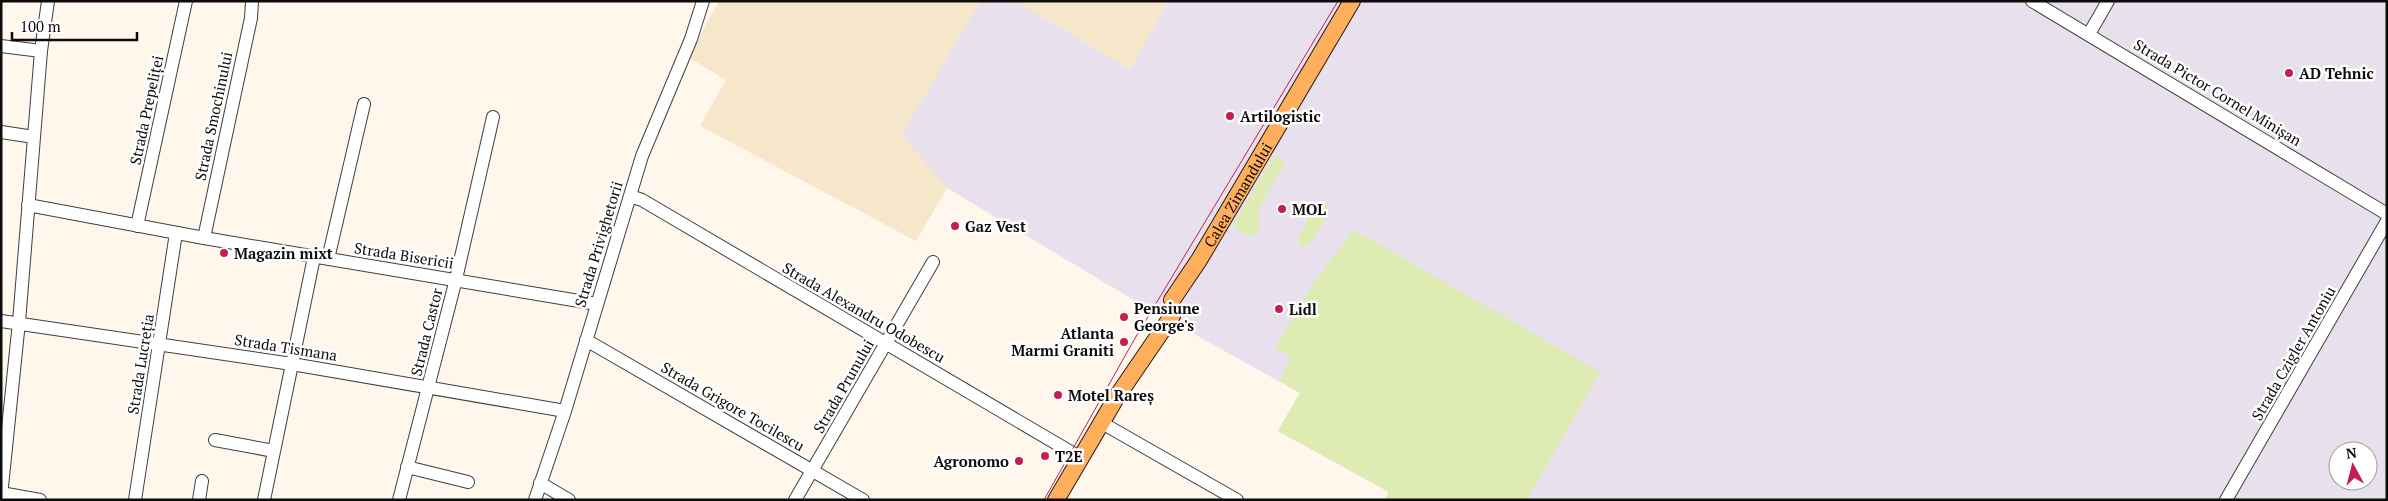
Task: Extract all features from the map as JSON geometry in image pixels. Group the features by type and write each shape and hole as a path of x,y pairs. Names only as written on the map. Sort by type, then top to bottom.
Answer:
{"main road":[{"name":"Calea Zimandului","path":"1056,500 1172,308 1352,1"}],"street":[{"path":"40,500 1,495 41,51 48,1"},
{"name":"Strada Prepeliței","path":"137,226 186,1"},
{"name":"Strada Smochinului","path":"204,238 251,18 252,1"},
{"name":"Strada Privighetorii","path":"535,500 565,410 642,156 691,38 703,1"},
{"name":"Strada Pictor Cornel Minișan","path":"2032,1 2387,214"},
{"path":"2089,34 2108,1"},
{"path":"1,46 41,51"},
{"path":"328,259 364,104"},
{"name":"Strada Castor","path":"399,500 456,280 493,117"},
{"path":"1,132 34,137"},
{"name":"Strada Alexandru Odobescu","path":"630,196 642,200 1080,458"},
{"name":"Strada Bisericii","path":"28,205 204,238 597,304"},
{"name":"Strada Czigler Antoniu","path":"2226,500 2297,380 2387,221"},
{"name":"Strada Lucreția","path":"135,500 176,233"},
{"path":"264,500 314,257"},
{"name":"Strada Prunului","path":"795,500 933,262"},
{"name":"Strada Tismana","path":"1,321 159,343 429,386 565,410"},
{"name":"Strada Grigore Tocilescu","path":"586,340 863,500"},
{"path":"1102,422 1229,498"},
{"path":"215,440 274,451"},
{"path":"407,467 468,482"},
{"path":"199,500 202,481"},
{"path":"540,483 569,500"}],"shaded area":[{"path":"719,1 980,1 902,135 947,188 916,241 700,126 726,80 688,57"},
{"path":"980,1 1016,1 1130,69 1168,1 2387,1 2387,500 1385,500 1389,492 1278,431 1300,393 1142,305 947,188 901,135"},
{"path":"1016,1 1168,1 1130,69"}],"green space":[{"path":"1274,156 1282,158 1285,164 1262,202 1256,233 1253,235 1243,234 1234,223"},
{"path":"1325,203 1328,205 1329,213 1310,244 1302,246 1299,244 1298,237 1316,206"},
{"path":"1354,230 1600,372 1527,500 1385,500 1389,492 1278,431 1300,393 1279,381 1291,358 1275,348 1316,279"}],"tram line":[{"path":"1044,500 1134,340 1338,1"}],"place":[{"name":"AD Tehnic","path":"2289,73"},
{"name":"Artilogistic","path":"1230,116"},
{"name":"MOL","path":"1282,209"},
{"name":"Gaz Vest","path":"955,226"},
{"name":"Magazin mixt","path":"224,253"},
{"name":"Lidl","path":"1279,309"},
{"name":"Pensiune George's","path":"1124,317"},
{"name":"Atlanta Marmi Graniti","path":"1124,342"},
{"name":"Motel Rareș","path":"1058,395"},
{"name":"T2E","path":"1045,456"},
{"name":"Agronomo","path":"1019,461"}]}
